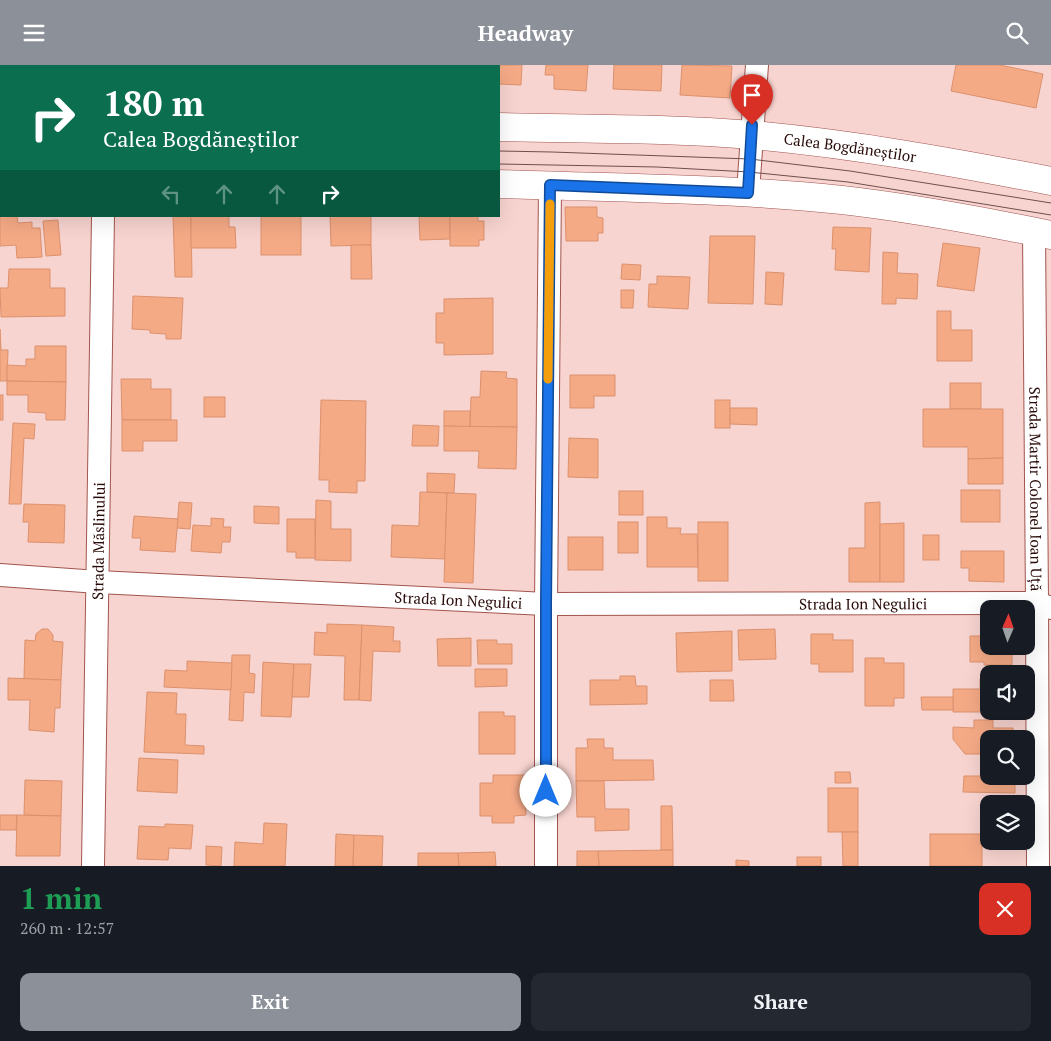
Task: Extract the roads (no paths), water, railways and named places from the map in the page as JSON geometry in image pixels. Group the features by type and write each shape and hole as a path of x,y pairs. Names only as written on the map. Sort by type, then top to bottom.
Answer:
{"main road":[{"name":"Calea Bogdăneștilor","path":"500,127 751,135 821,142 955,162 1051,181"},
{"path":"500,184 748,193 844,200 938,213 1042,233"}],"street":[{"path":"748,193 757,65"},
{"path":"546,866 546,604 550,185"},
{"name":"Strada Măslinului","path":"93,866 103,217"},
{"name":"Strada Martir Colonel Ioan Uță","path":"1038,866 1044,605 1042,233"},
{"name":"Strada Ion Negulici","path":"0,575 98,582 546,604 1044,605"}],"tram line":[{"path":"500,151 750,159 850,171 1051,203"},
{"path":"500,164 657,167 749,172 848,182 1051,215"}]}
